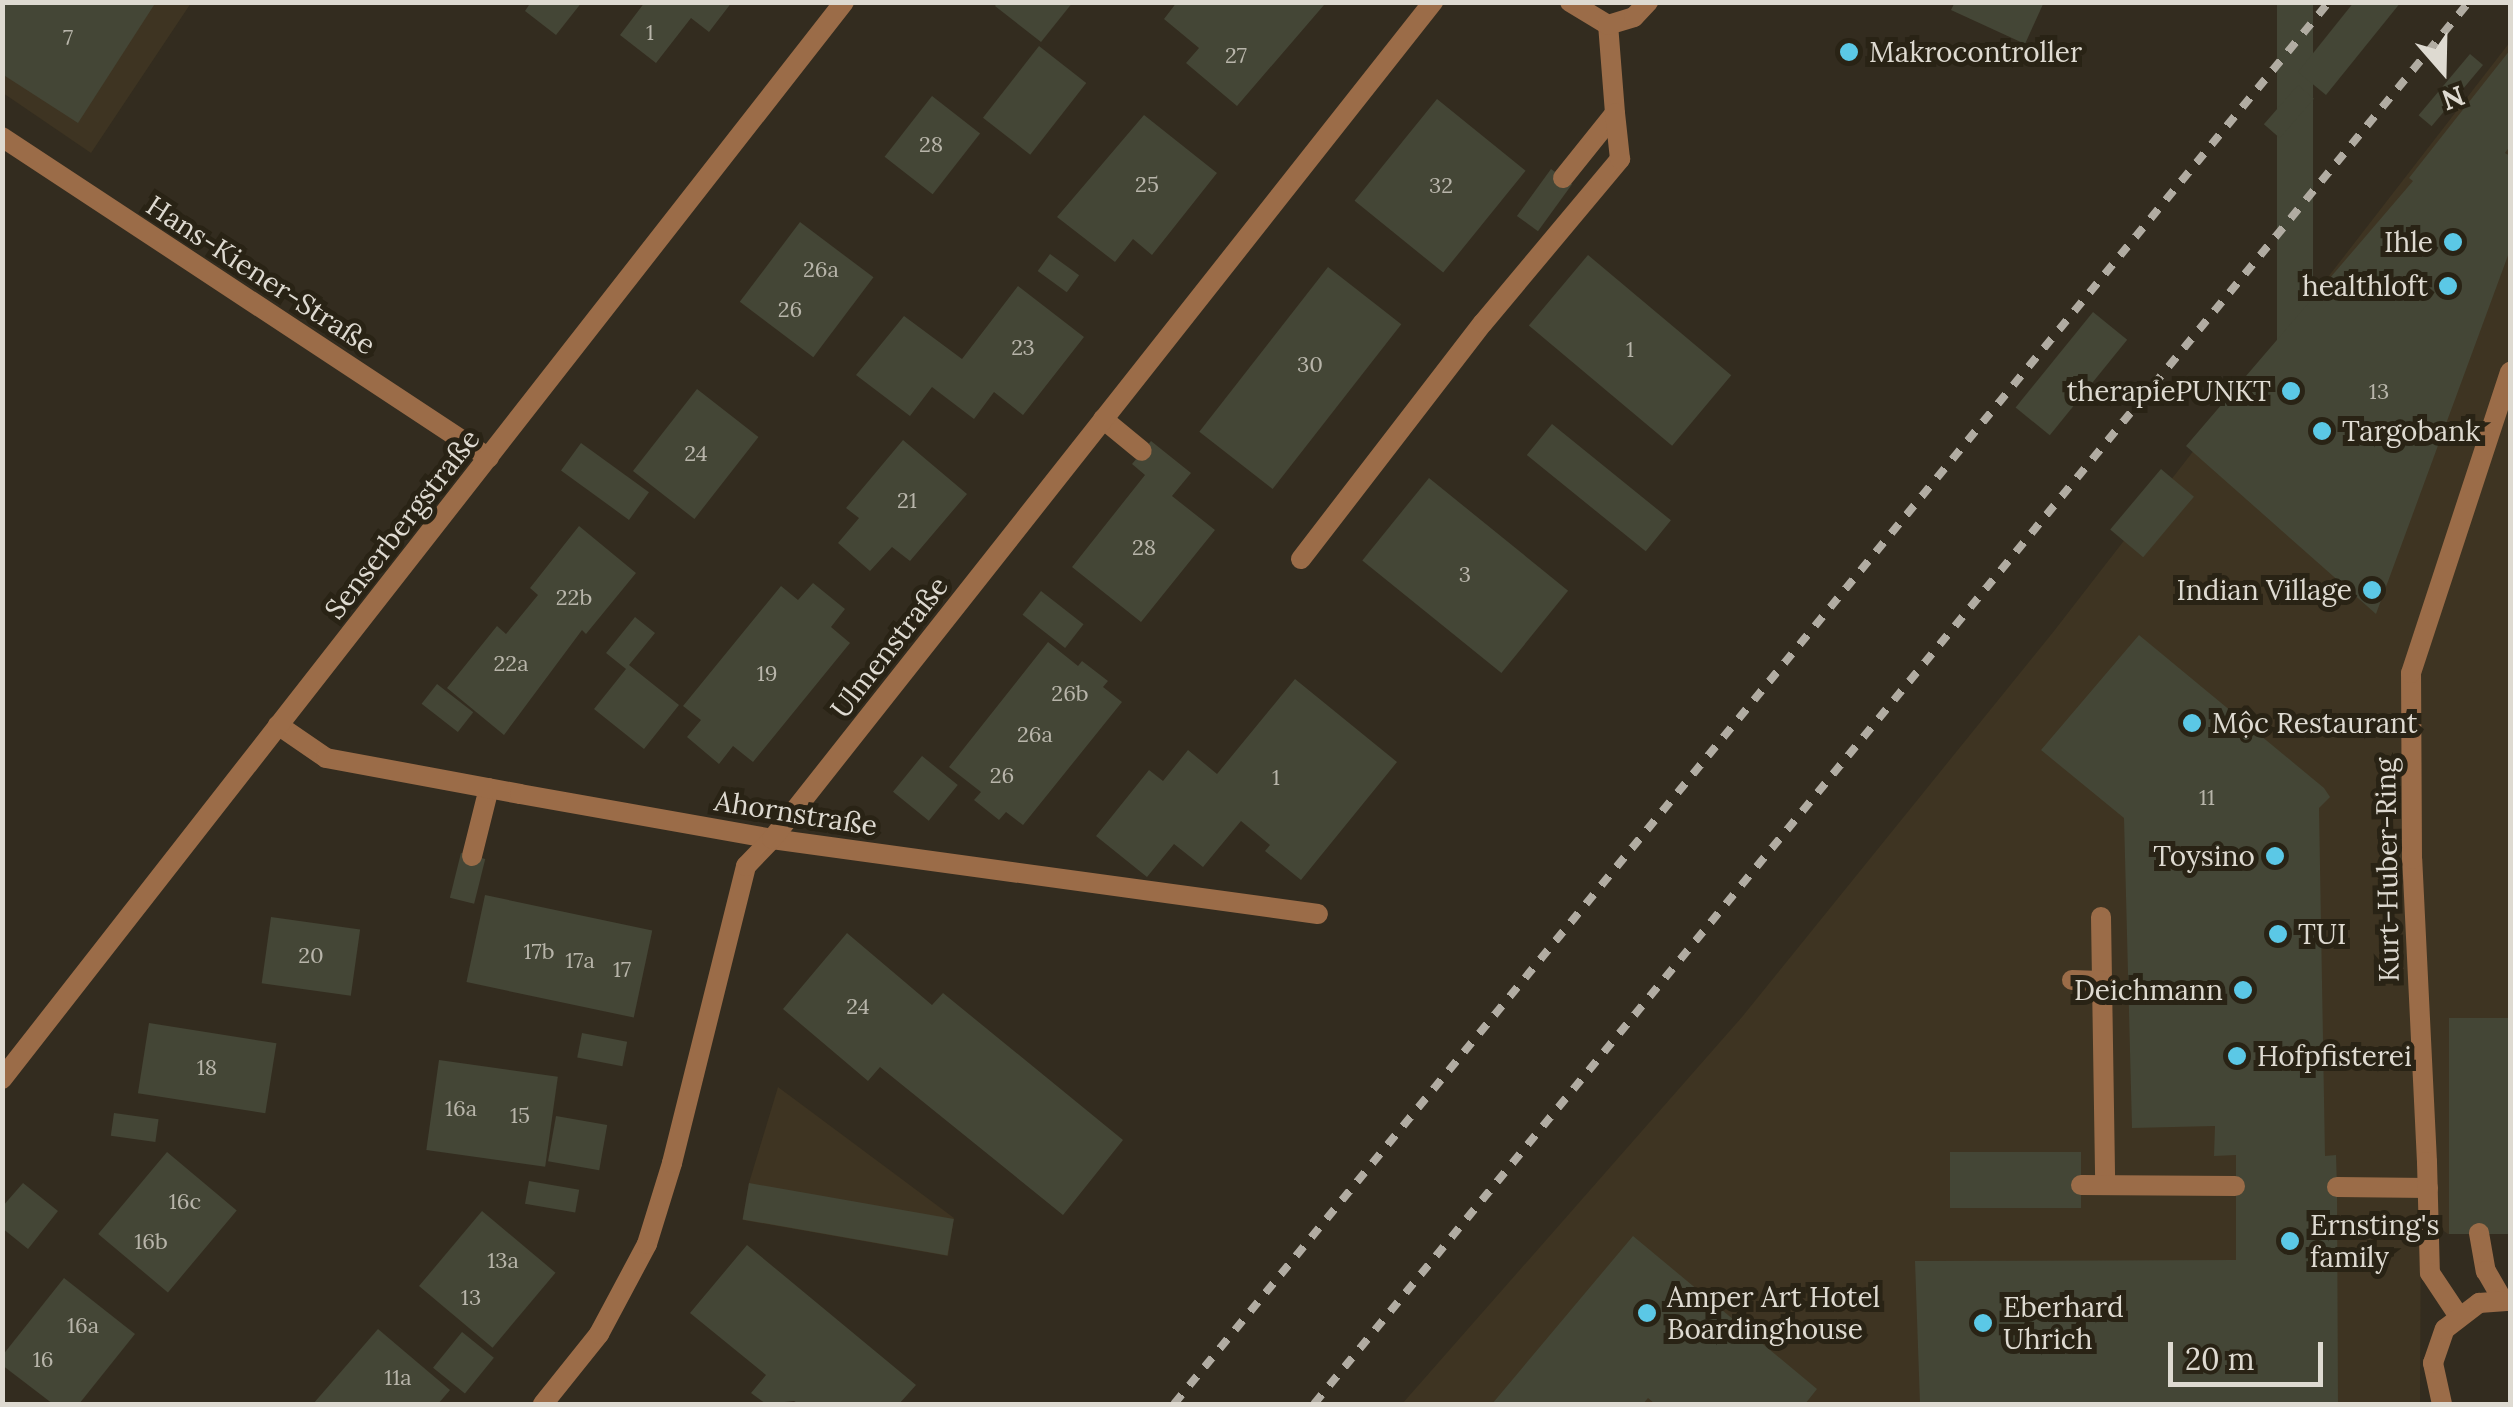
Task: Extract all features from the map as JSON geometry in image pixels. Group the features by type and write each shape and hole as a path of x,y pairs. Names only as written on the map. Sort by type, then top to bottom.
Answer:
{"street":[{"name":"Senserbergstraße","path":"2,1080 844,2"},
{"name":"Ulmenstraße","path":"543,1404 599,1334 647,1244 672,1163 746,866 772,839 1434,2"},
{"path":"1570,2 1608,25"},
{"path":"1608,25 1634,16 1648,2"},
{"path":"1301,560 1484,323 1620,159 1608,25"},
{"path":"1562,178 1616,114"},
{"name":"Hans-Kiener-Straße","path":"2,137 489,458"},
{"name":"Kurt-Huber-Ring","path":"2458,1315 2430,1273 2412,860 2411,672 2510,372"},
{"path":"1103,419 1142,451"},
{"name":"Ahornstraße","path":"278,725 326,758 489,788 772,839 1318,914"},
{"path":"472,856 489,788"},
{"path":"2101,917 2105,1184"},
{"path":"2072,980 2101,981"},
{"path":"2082,1114 2104,1115"},
{"path":"2081,1185 2235,1186"},
{"path":"2337,1187 2428,1188"},
{"path":"2442,1404 2433,1363 2436,1345 2458,1315 2479,1304 2506,1300 2486,1270 2480,1233"}],"shaded area":[{"path":"2,3 191,3 91,153 3,93"},
{"path":"2510,42 2510,1233 2448,1234 2421,1215 2420,1404 1402,1404 1742,1017 2054,631"},
{"path":"778,1087 954,1218 948,1256 743,1220 749,1183"}],"building":[{"path":"2,2 156,2 78,123 2,74"},
{"path":"531,2 582,2 556,35 525,11"},
{"path":"645,2 732,2 709,32 691,18 656,63 620,35"},
{"path":"998,2 1073,2 1041,42 995,6"},
{"path":"1177,2 1324,5 1237,106 1186,63 1199,48 1164,19"},
{"path":"1955,2 2044,2 2025,44 1951,10"},
{"path":"2277,2 2313,2 2313,351 2277,351"},
{"path":"2354,2 2401,2 2326,95 2298,72"},
{"path":"1039,46 1086,83 1030,155 983,118"},
{"path":"2510,50 2510,146 2505,153 2510,156 2510,250 2376,614 2186,446 2413,181 2409,178"},
{"path":"2470,54 2483,65 2432,126 2419,115"},
{"path":"2298,85 2314,99 2280,138 2264,124"},
{"path":"932,96 980,134 933,194 885,157"},
{"path":"1437,99 1526,171 1443,273 1355,201"},
{"path":"1144,115 1217,173 1152,255 1133,239 1115,262 1057,217"},
{"path":"1551,169 1572,184 1538,231 1517,216"},
{"path":"800,222 873,277 813,357 740,302"},
{"path":"1050,254 1079,275 1067,292 1038,271"},
{"path":"1588,255 1731,375 1672,446 1529,325"},
{"path":"1328,267 1401,324 1273,489 1199,432"},
{"path":"1018,286 1084,337 1023,415 994,392 974,419 932,387 910,416 856,375 904,316 962,359"},
{"path":"2093,312 2127,340 2050,435 2016,408"},
{"path":"697,389 758,437 694,519 633,471"},
{"path":"1552,424 1671,520 1646,551 1527,455"},
{"path":"903,440 967,494 910,561 892,547 870,571 838,543 859,518 846,508"},
{"path":"1151,441 1191,473 1172,496 1215,530 1141,622 1072,567 1145,475 1132,464"},
{"path":"581,443 649,492 629,520 561,471"},
{"path":"2161,469 2194,497 2143,557 2110,530"},
{"path":"1429,478 1568,591 1501,673 1362,560"},
{"path":"579,526 636,573 586,634 582,630 504,735 447,688 497,626 506,634 538,595 530,588"},
{"path":"813,583 845,609 831,627 850,643 753,762 733,746 719,764 687,737 701,720 683,706 781,586 798,600"},
{"path":"1041,591 1084,624 1065,648 1023,615"},
{"path":"635,617 655,633 629,665 679,705 644,749 594,709 626,669 606,653"},
{"path":"2139,635 2330,797 2319,808 2325,1156 2336,1155 2338,1404 1920,1404 1915,1261 2236,1260 2236,1155 2214,1156 2215,1126 2132,1128 2124,818 2041,750"},
{"path":"1048,642 1078,666 1082,661 1108,681 1103,687 1122,702 1023,825 1006,812 999,820 974,800 981,792 949,767"},
{"path":"1295,679 1397,762 1301,880 1265,851 1270,845 1241,821 1203,867 1174,844 1147,877 1096,836 1149,770 1163,781 1188,750 1217,774"},
{"path":"437,684 473,712 458,732 422,704"},
{"path":"922,756 958,785 929,821 893,792"},
{"path":"461,853 485,859 474,904 450,898"},
{"path":"485,895 652,931 634,1018 466,982"},
{"path":"271,917 360,930 351,996 262,983"},
{"path":"847,933 932,1005 943,993 1123,1140 1063,1215 880,1067 868,1081 783,1009"},
{"path":"2449,1018 2510,1018 2510,1234 2449,1234"},
{"path":"149,1023 276,1043 265,1113 138,1093"},
{"path":"582,1033 627,1042 622,1066 577,1058"},
{"path":"439,1060 558,1077 545,1167 426,1150"},
{"path":"114,1113 159,1119 155,1142 111,1136"},
{"path":"556,1116 607,1125 599,1170 548,1161"},
{"path":"167,1152 237,1210 168,1292 98,1234"},
{"path":"1950,1152 2081,1152 2081,1208 1950,1208"},
{"path":"529,1181 579,1190 575,1213 525,1204"},
{"path":"23,1183 58,1211 28,1249 2,1228 2,1207"},
{"path":"749,1183 954,1219 947,1256 743,1219"},
{"path":"482,1211 556,1273 493,1348 419,1286"},
{"name":"Amper Art Hotel Boardinghouse","path":"1633,1236 1817,1389 1805,1404 1655,1404 1648,1398 1643,1404 1492,1404"},
{"path":"747,1245 916,1385 899,1404 766,1404 751,1393 766,1375 690,1313"},
{"path":"64,1278 135,1334 79,1404 53,1404 2,1365 2,1356"},
{"path":"378,1329 450,1390 438,1404 313,1404"},
{"path":"462,1332 494,1358 465,1394 433,1368"}],"railway":[{"path":"1174,1404 2329,2"},
{"path":"1314,1404 2469,2"}],"place":[{"name":"Makrocontroller","path":"1849,52"},
{"name":"Ihle","path":"2453,242"},
{"name":"healthloft","path":"2448,286"},
{"name":"therapiePUNKT","path":"2291,391"},
{"name":"Targobank","path":"2322,431"},
{"name":"Indian Village","path":"2372,590"},
{"name":"Mộc Restaurant","path":"2192,723"},
{"name":"Toysino","path":"2275,856"},
{"name":"TUI","path":"2278,934"},
{"name":"Deichmann","path":"2243,990"},
{"name":"Hofpfisterei","path":"2237,1056"},
{"name":"Ernsting's family","path":"2290,1241"},
{"name":"Amper Art Hotel Boardinghouse","path":"1647,1313"},
{"name":"Eberhard Uhrich","path":"1983,1323"}]}
